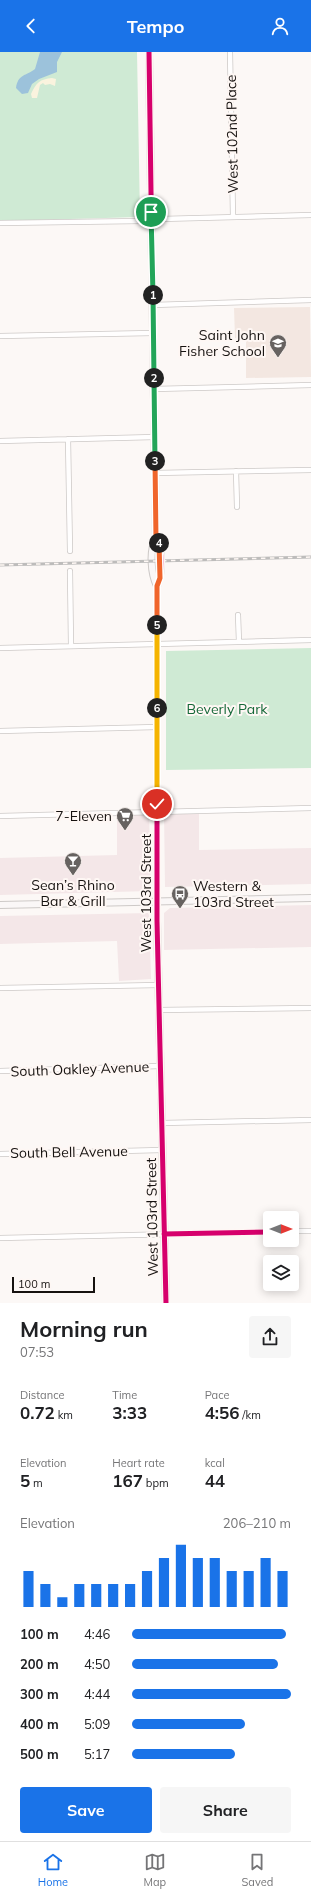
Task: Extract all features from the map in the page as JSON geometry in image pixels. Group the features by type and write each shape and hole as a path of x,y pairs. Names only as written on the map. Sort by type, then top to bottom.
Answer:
{"main road":[{"name":"West 103rd Street","path":"149,52 156,539 160,545 160,578 157,586 157,901 166,1303"},
{"path":"0,905 311,898"}],"street":[{"name":"West 102nd Place","path":"230,52 233,217"},
{"path":"0,223 311,215"},
{"path":"153,305 311,300"},
{"path":"0,336 153,333"},
{"path":"154,389 311,385"},
{"path":"0,441 155,437"},
{"path":"68,440 70,551"},
{"path":"155,473 311,470"},
{"path":"236,472 237,507"},
{"path":"70,571 71,646"},
{"path":"238,615 239,642"},
{"path":"0,648 311,640"},
{"path":"0,731 157,727"},
{"path":"0,816 311,808"},
{"path":"0,988 159,985"},
{"path":"159,1010 311,1008"},
{"name":"South Oakley Avenue","path":"0,1071 160,1066"},
{"path":"162,1123 311,1120"},
{"name":"South Bell Avenue","path":"0,1154 162,1150"},
{"path":"299,1231 311,1231"},
{"path":"0,1238 263,1232"}],"shaded area":[{"name":"Saint John Fisher School","path":"310,307 311,377 246,378 246,338 235,338 234,308"},
{"path":"199,811 199,850 311,848 311,884 165,887 164,812"},
{"path":"149,812 151,891 0,895 0,858 117,855 117,813"},
{"path":"311,905 311,947 164,950 164,913 170,908"},
{"path":"149,913 151,979 119,981 117,941 0,944 0,916"}],"green space":[{"path":"0,52 137,52 140,217 0,221"},
{"name":"Beverly Park","path":"311,648 311,768 166,770 166,651"}],"sand":[{"path":"44,79 56,79 55,86 50,84 45,85 43,83 40,85 37,98 32,98 31,94 37,84"}],"water":[{"path":"40,52 62,52 57,62 57,72 39,79 32,84 28,93 22,94 16,88 17,83 23,76 35,69"}],"railway":[{"path":"0,565 311,557"}],"cycle path":[{"path":"149,52 156,539 161,556 160,575 157,586 157,921 166,1303"},
{"path":"164,1234 263,1232"}],"place":[{"name":"Saint John Fisher School","path":"278,358"},
{"name":"7-Eleven","path":"125,831"},
{"name":"Sean’s Rhino Bar & Grill","path":"73,876"},
{"name":"Western & 103rd Street","path":"180,909"}],"route":[{"path":"151,212 156,539 160,545 160,578 157,586 157,804"}]}
